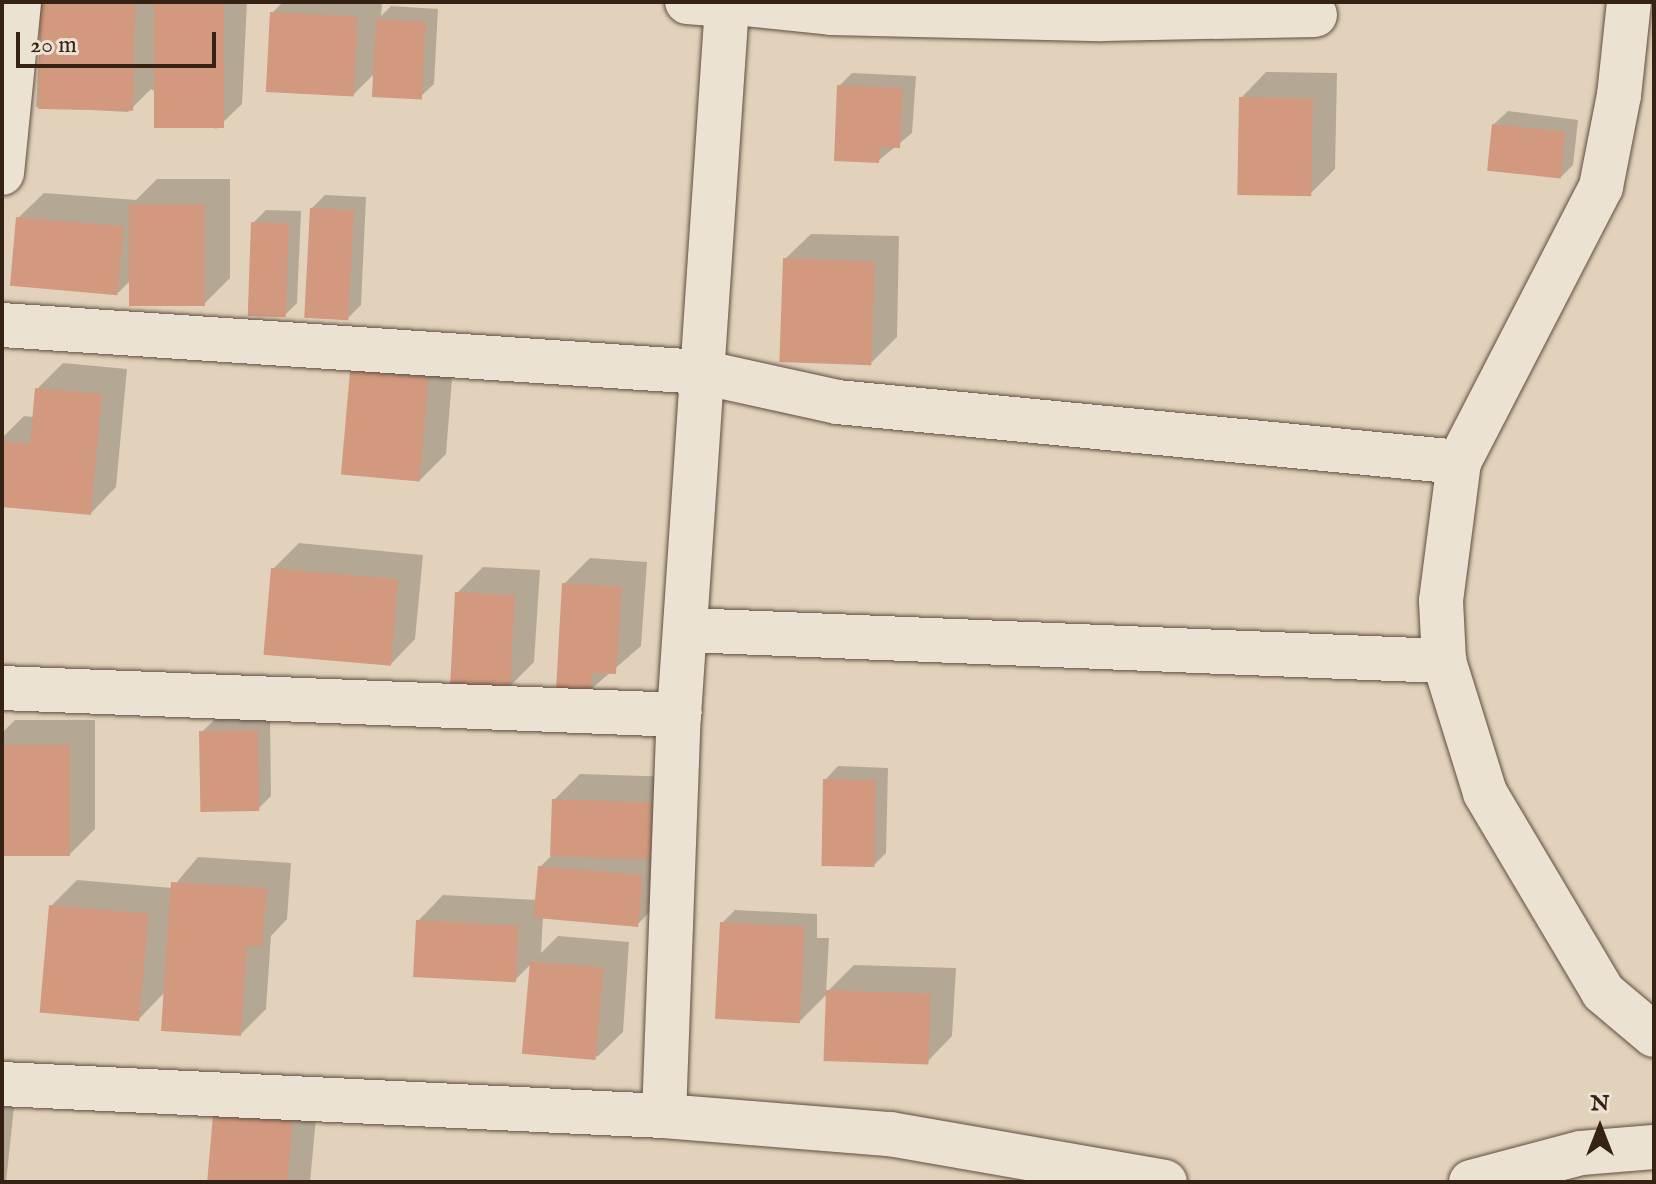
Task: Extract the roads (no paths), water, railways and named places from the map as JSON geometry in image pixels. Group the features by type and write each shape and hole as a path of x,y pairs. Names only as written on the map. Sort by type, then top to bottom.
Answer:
{"street":[{"path":"2,173 19,2"},
{"path":"1629,2 1619,95 1601,187 1459,462 1441,601 1444,661 1485,793 1603,992 1654,1035"},
{"path":"664,1116 679,715 687,630 701,372 714,3 1102,19 1315,15"},
{"path":"2,325 701,372 837,402 1459,462"},
{"path":"687,630 1444,661"},
{"path":"2,688 679,715"},
{"path":"2,1084 664,1116 890,1134 1042,1169 1165,1182"},
{"path":"1471,1182 1581,1153 1654,1147"}]}
